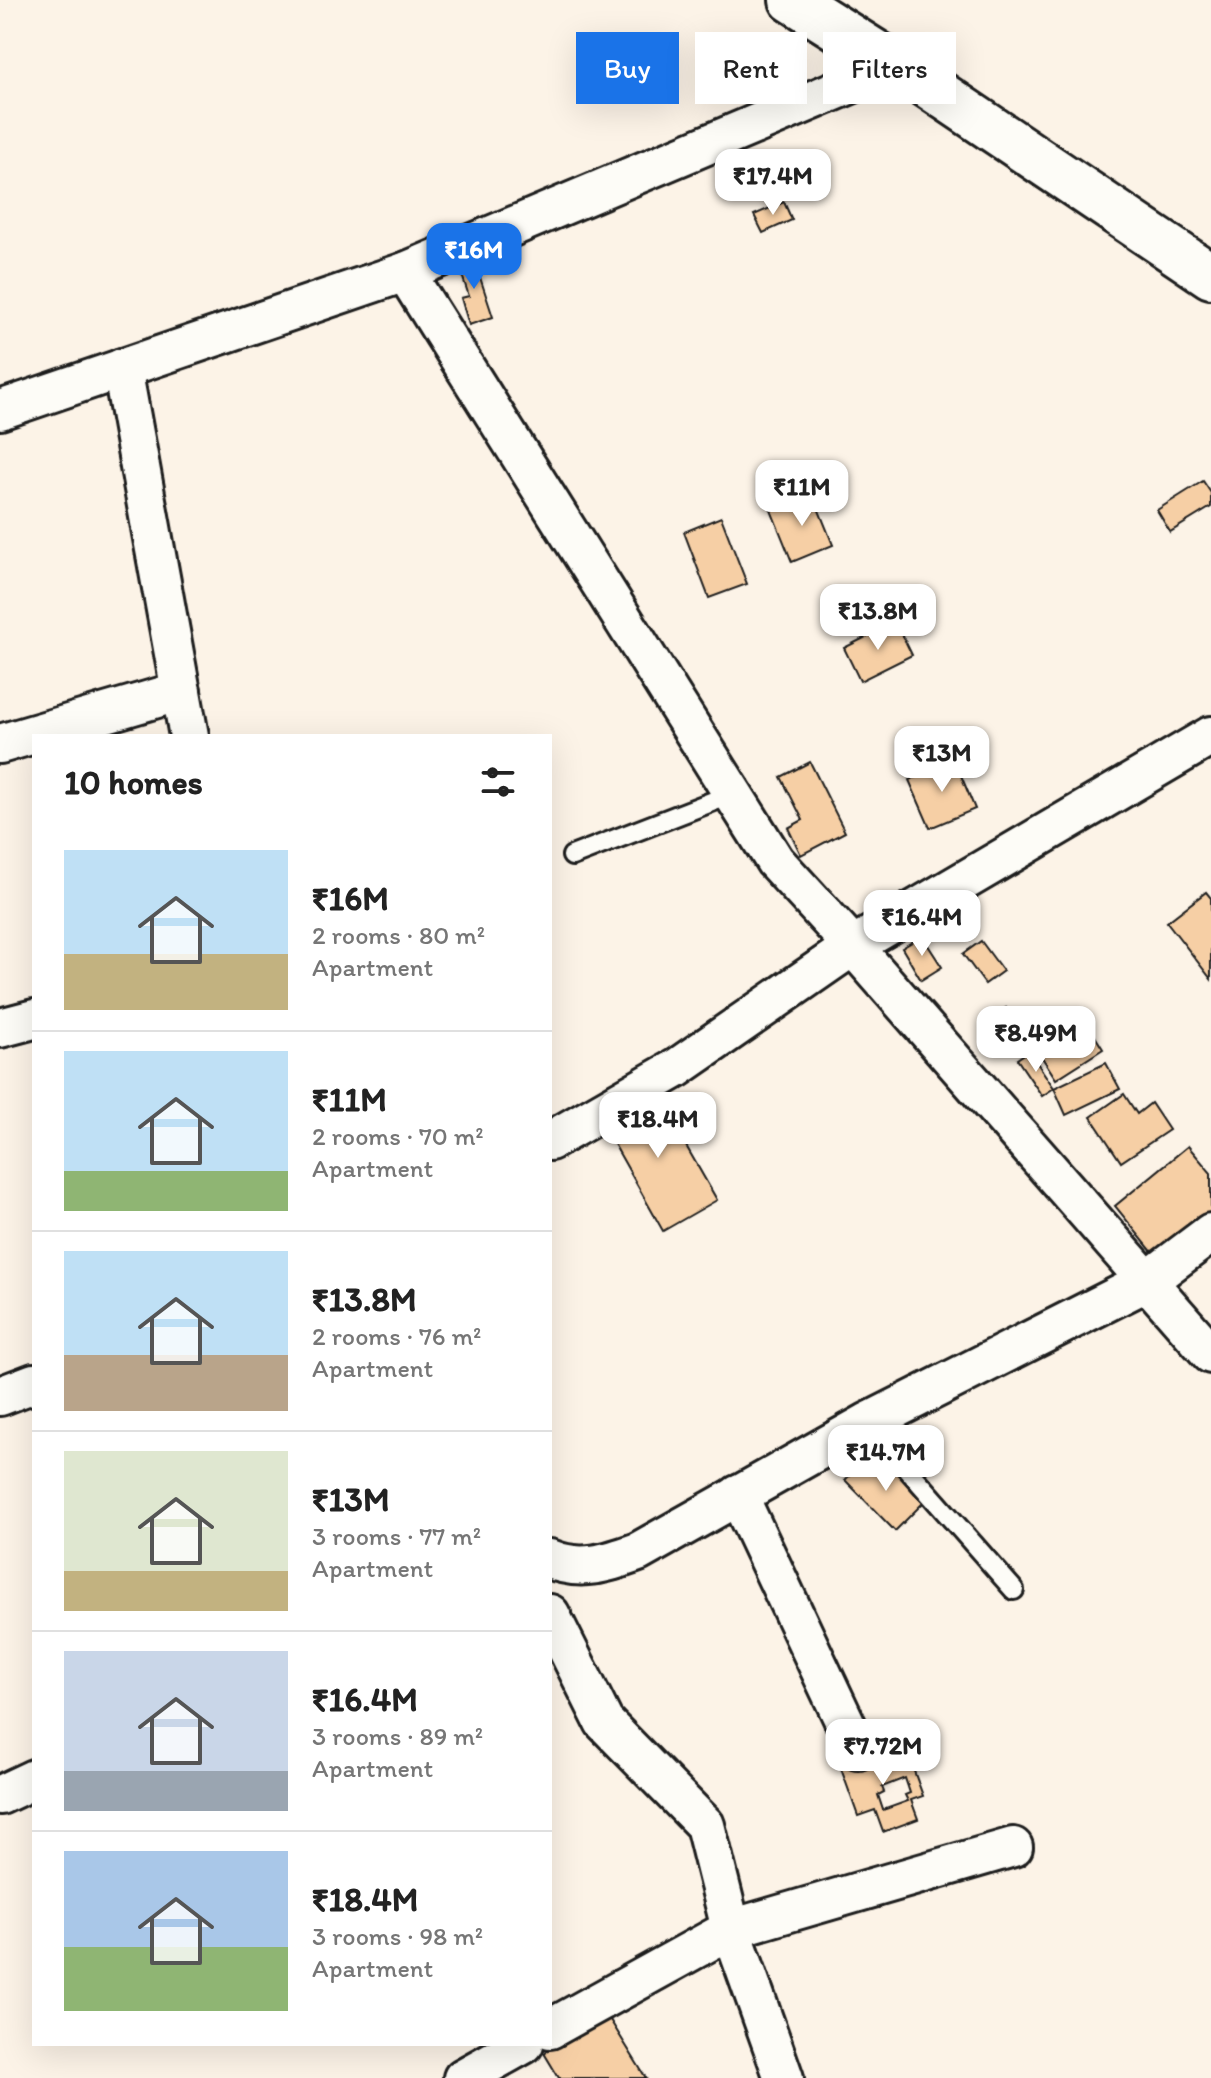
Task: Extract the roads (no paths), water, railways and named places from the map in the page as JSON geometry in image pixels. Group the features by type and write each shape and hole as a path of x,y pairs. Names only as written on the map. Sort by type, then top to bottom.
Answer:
{"main road":[{"path":"792,0 843,32"},
{"path":"954,104 1211,276"}],"street":[{"path":"0,410 405,272 823,96"},
{"path":"405,272 775,861 1211,1354"},
{"path":"122,368 189,734"},
{"path":"34,734 181,691"},
{"path":"0,744 32,735"},
{"path":"552,1140 677,1068 853,946 1211,736"},
{"path":"0,1028 32,1020"},
{"path":"552,1560 565,1566 602,1565 638,1552 867,1423 1146,1282 1211,1233"},
{"path":"0,1396 32,1384"},
{"path":"738,1495 858,1750"},
{"path":"552,1618 604,1722 705,1825 731,1929 784,2078"},
{"path":"0,1795 32,1780"},
{"path":"552,2028 731,1929 1013,1847"},
{"path":"463,2078 520,2046"}],"lane":[{"path":"572,856 732,794"},
{"path":"867,1423 1014,1590"}]}
